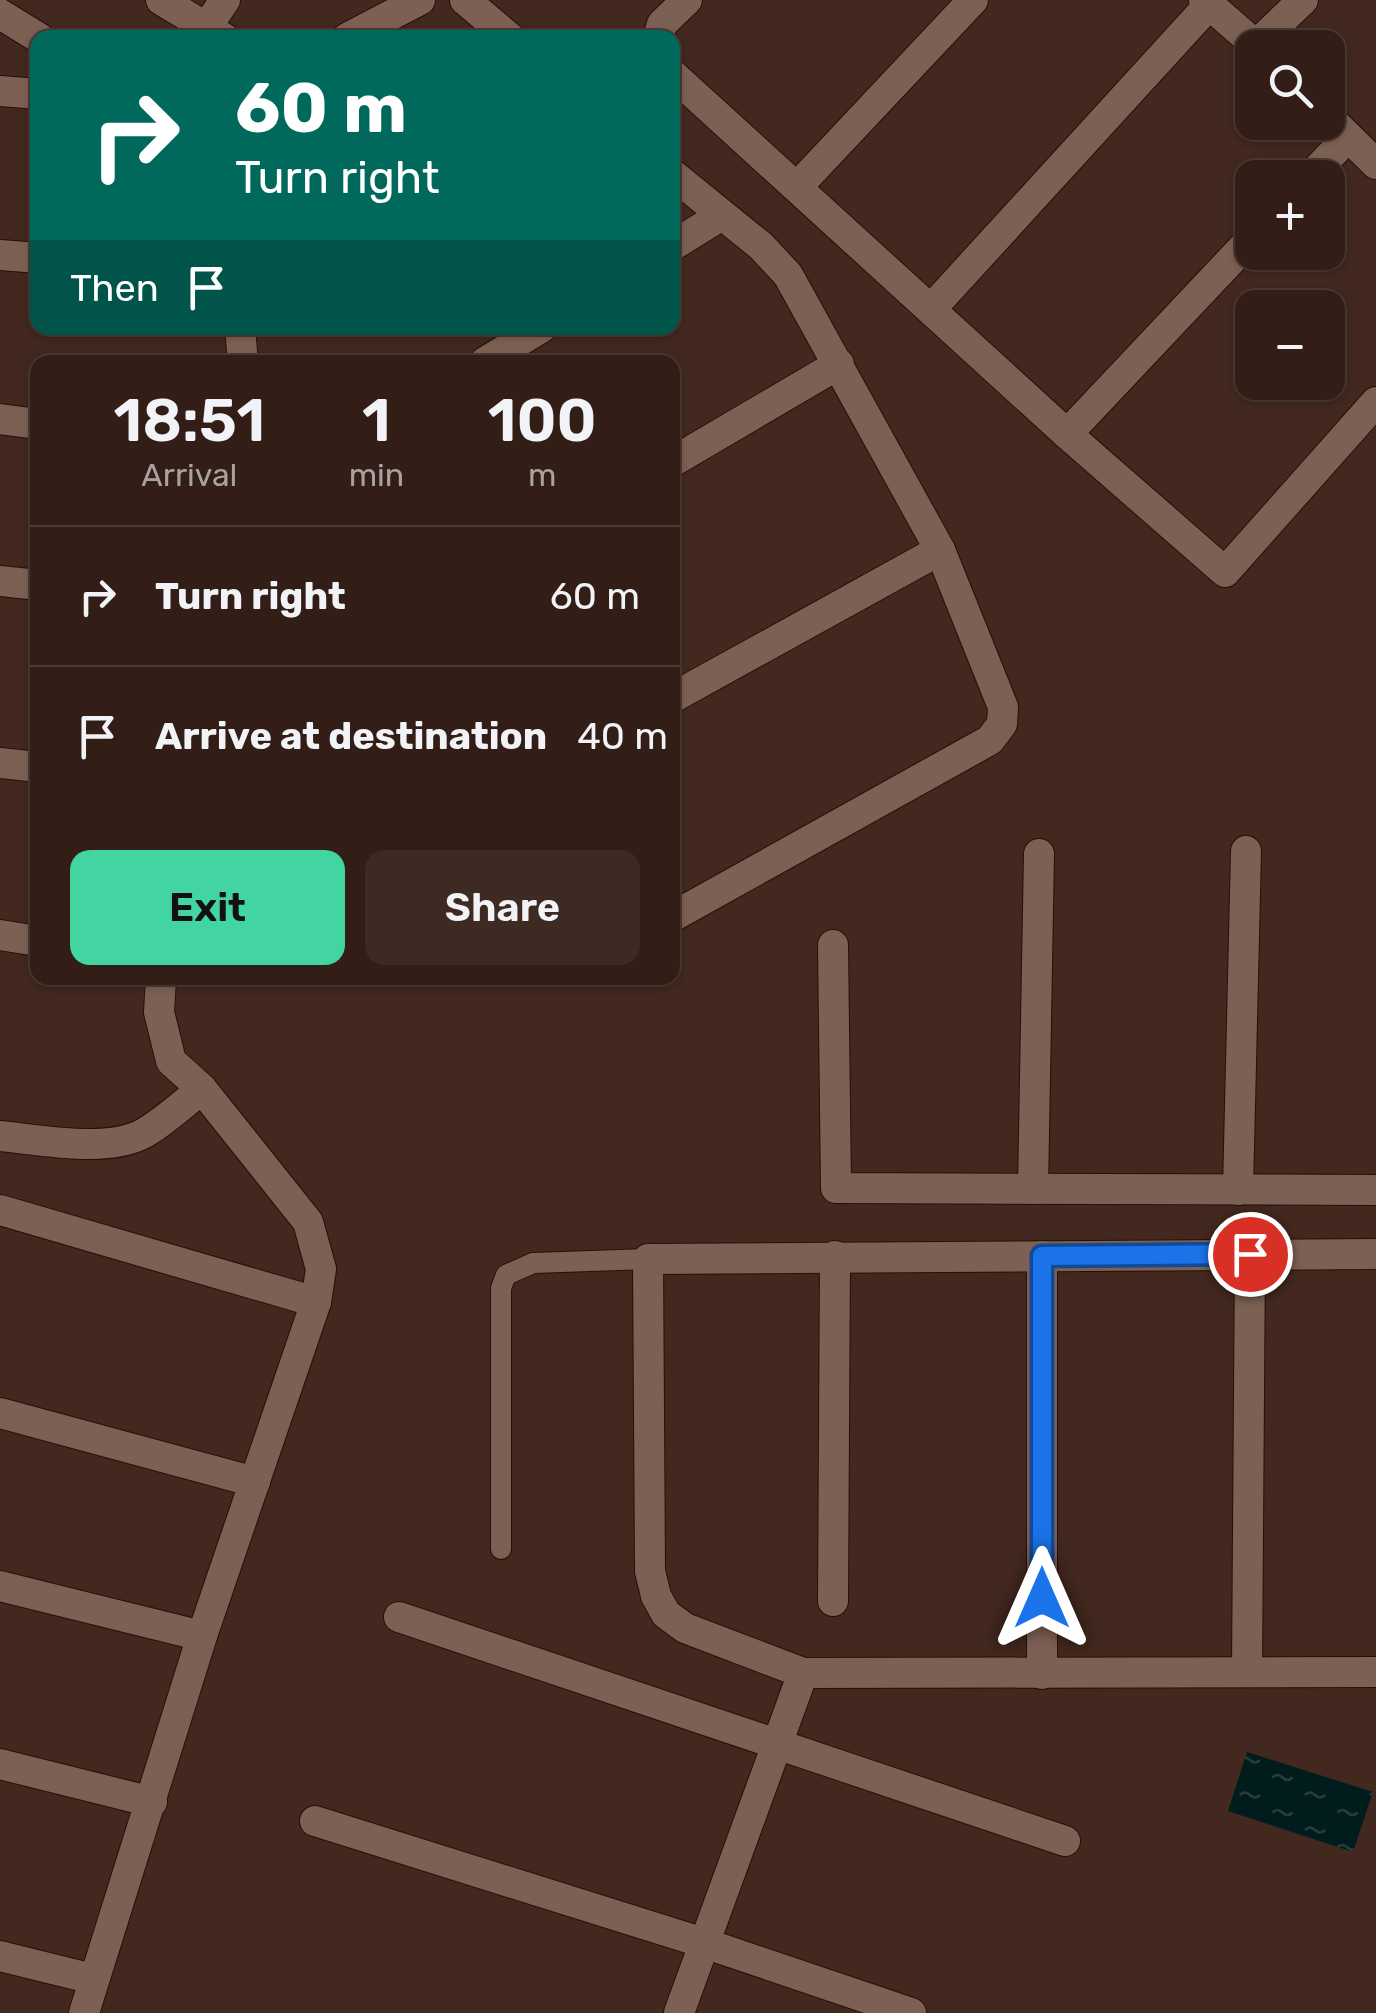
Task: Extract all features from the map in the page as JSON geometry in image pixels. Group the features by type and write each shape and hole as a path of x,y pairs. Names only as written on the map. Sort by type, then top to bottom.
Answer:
{"street":[{"path":"161,0 210,30"},
{"path":"216,30 225,0"},
{"path":"362,30 420,0"},
{"path":"465,0 501,30"},
{"path":"660,30 687,0"},
{"path":"798,186 973,0"},
{"path":"1274,30 1303,0"},
{"path":"932,308 1207,2 1239,30"},
{"path":"0,14 30,32"},
{"path":"680,81 1224,572 1376,402"},
{"path":"0,91 30,93"},
{"path":"1345,134 1376,164"},
{"path":"680,181 761,246 788,275 940,550 1003,708 1002,724 990,740 680,913"},
{"path":"680,241 722,215"},
{"path":"0,254 30,257"},
{"path":"1067,434 1235,256"},
{"path":"497,355 530,335"},
{"path":"680,457 838,364"},
{"path":"0,419 30,423"},
{"path":"680,694 940,550"},
{"path":"0,582 30,584"},
{"path":"0,763 30,766"},
{"path":"1238,1190 1246,851"},
{"path":"1032,1189 1039,854"},
{"path":"0,935 30,940"},
{"path":"833,945 836,1188 1376,1190"},
{"path":"84,2013 202,1636 316,1302 320,1269 308,1222 202,1089 171,1062 159,1012 161,985"},
{"path":"0,1136 89,1144 119,1142 144,1134 202,1089"},
{"path":"0,1210 316,1302"},
{"path":"1247,1672 1250,1254"},
{"path":"1376,1254 648,1260 650,1571 656,1596 666,1614 685,1628 803,1674 1376,1672"},
{"path":"832,1601 834,1256"},
{"path":"1042,1256 1042,1674"},
{"path":"0,1413 256,1482"},
{"path":"0,1586 202,1636"},
{"path":"400,1617 1065,1841"},
{"path":"679,2013 803,1674"},
{"path":"0,1764 152,1802"},
{"path":"315,1821 704,1943 911,2013"},
{"path":"0,1956 94,1979"}],"lane":[{"path":"501,1549 502,1288 506,1275 533,1263 648,1260"}],"water":[{"path":"1247,1752 1373,1792 1353,1852 1228,1811"}],"route":[{"path":"1042,1598 1042,1256 1250,1254"}]}
